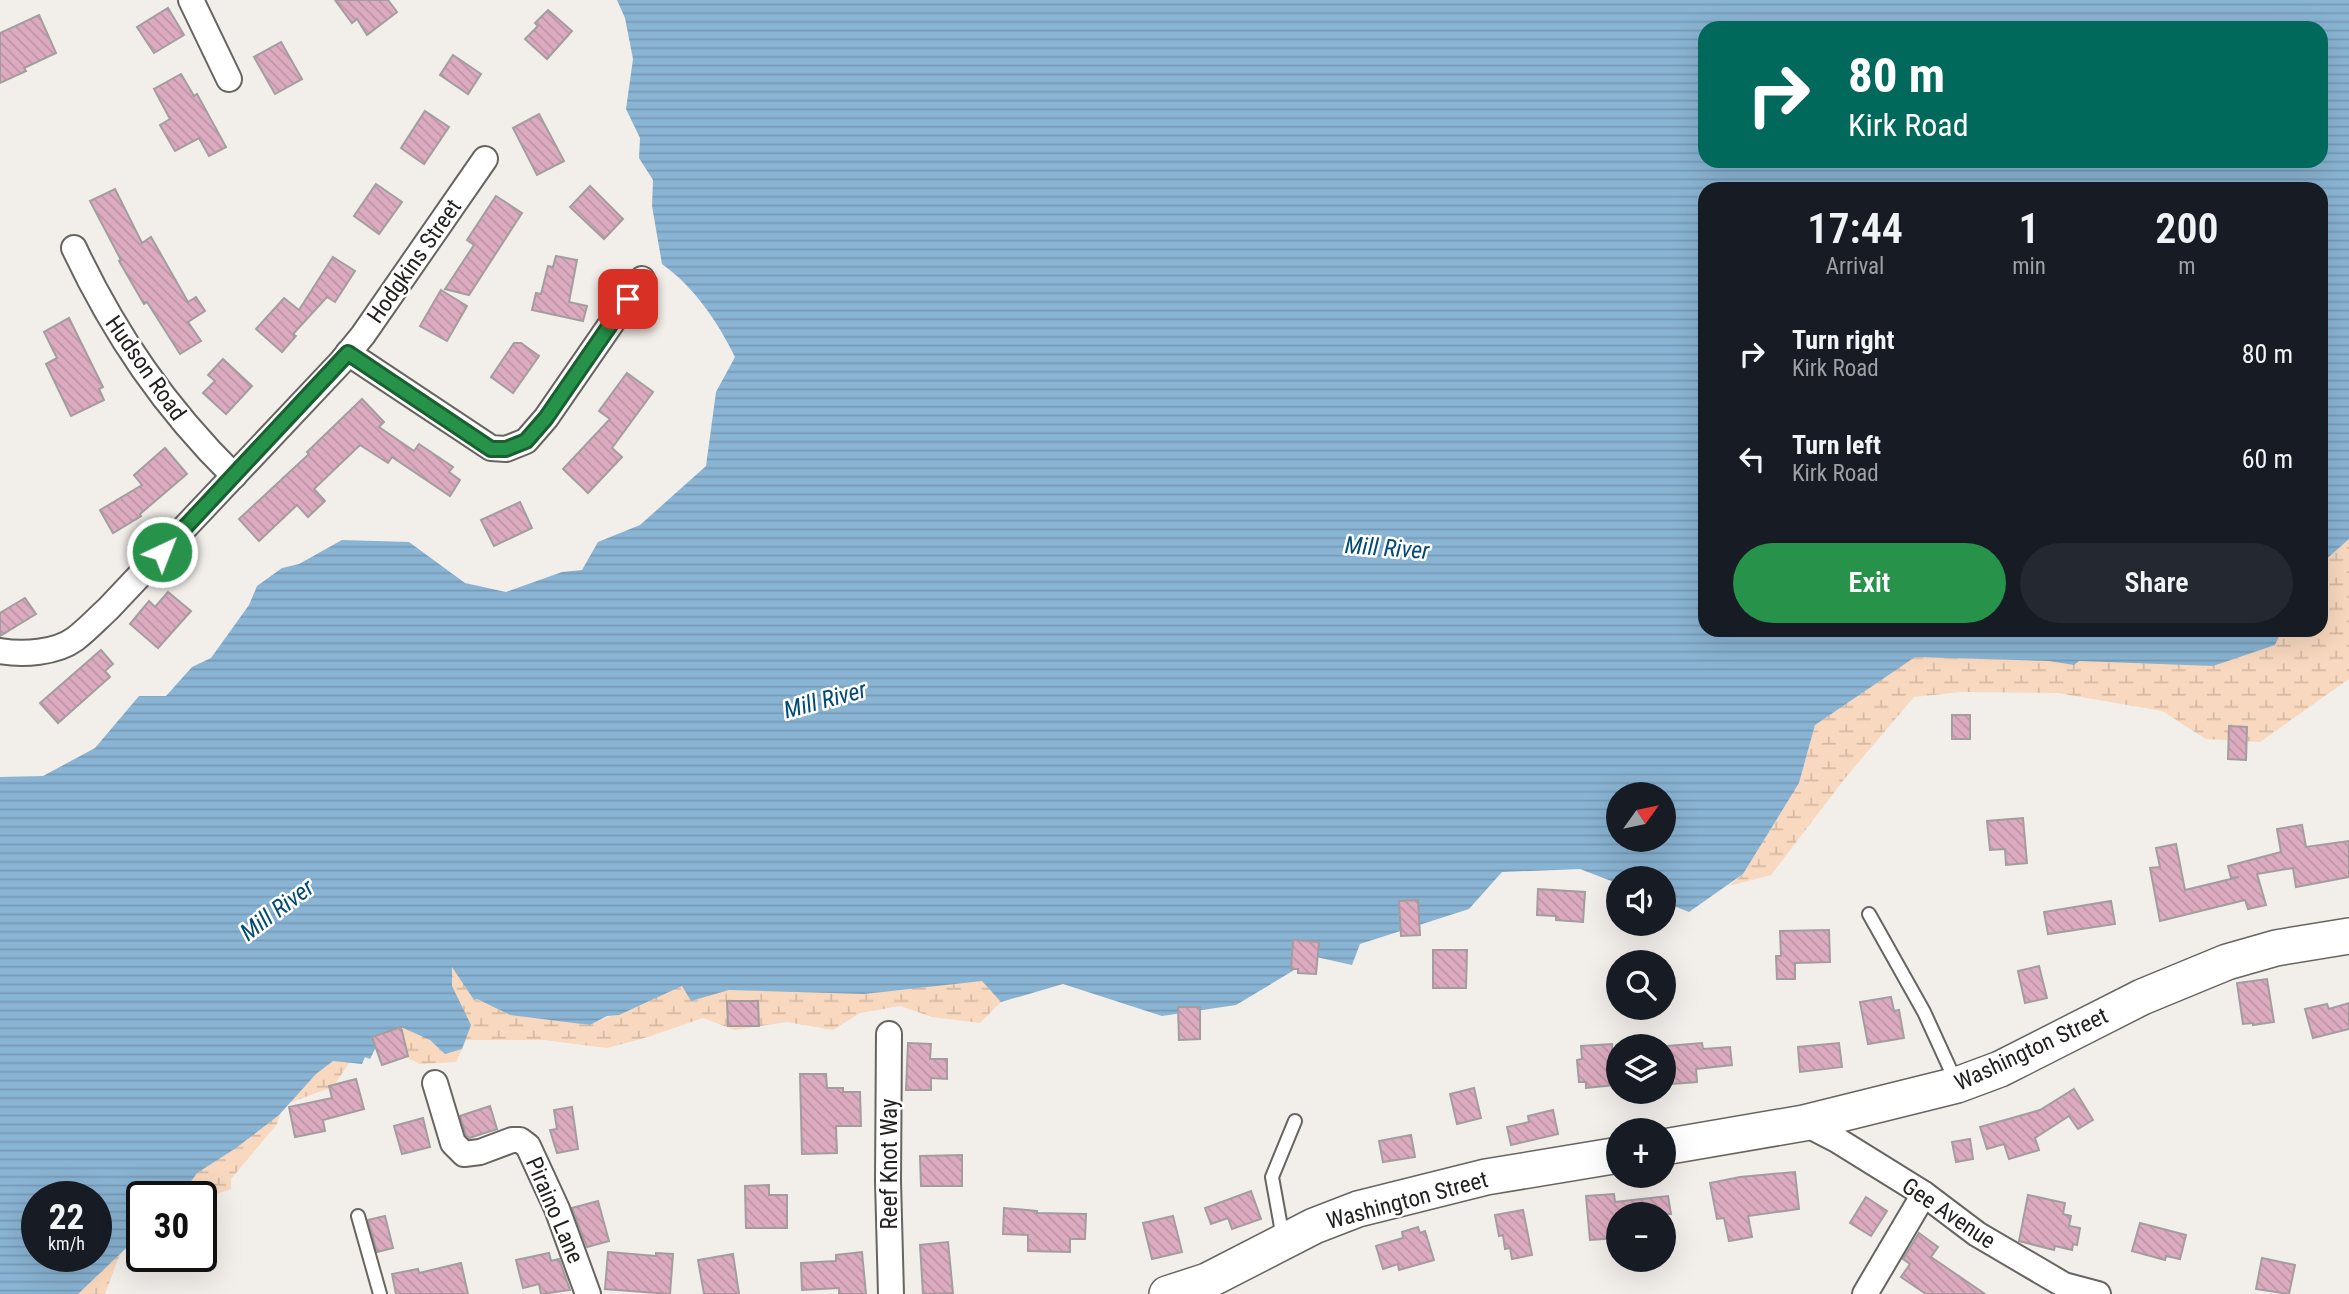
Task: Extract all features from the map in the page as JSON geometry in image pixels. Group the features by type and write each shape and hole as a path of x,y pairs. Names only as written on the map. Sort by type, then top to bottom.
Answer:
{"main road":[{"name":"Washington Street","path":"1676,1145 1804,1123 1957,1085 2000,1069 2141,997 2227,962 2276,947 2349,936"},
{"name":"Washington Street","path":"1167,1294 1207,1281 1314,1226 1358,1209 1486,1177 1606,1156"}],"street":[{"path":"191,0 229,79"},
{"name":"Hodgkins Street","path":"0,652 44,651 73,641 108,609 348,353 485,159"},
{"name":"Hudson Road","path":"74,248 97,298 145,373 192,432 234,476"},
{"path":"348,353 491,449 506,449 526,441 546,418 642,279"},
{"name":"Reef Knot Way","path":"889,1034 888,1181 891,1294"},
{"name":"Piraino Lane","path":"435,1083 453,1143 464,1154 480,1152 512,1140 520,1140 528,1146 558,1209 588,1294"},
{"name":"Gee Avenue","path":"1804,1123 1838,1140 1924,1194 1977,1234 2064,1285 2098,1294"},
{"path":"1865,1294 1924,1194"}],"lane":[{"path":"1869,914 1924,1012 1957,1085"},
{"path":"1284,1241 1272,1177 1295,1121"},
{"path":"358,1216 380,1294"}],"green space":[{"path":"2349,539 2349,679 2260,742 2206,739 2162,711 2058,693 1961,692 1914,697 1846,777 1771,875 1729,886 1743,874 1799,783 1819,711 1867,655 2275,645 2279,637 2328,637 2328,558"},
{"path":"452,965 472,997 510,1015 554,1018 589,1025 627,1009 682,979 980,978 1001,1002 980,1023 932,1017 900,1006 860,1013 833,1030 787,1022 735,1030 703,1018 607,1048 544,1040 466,1040 456,1062 420,1064 375,1043 388,1022 438,993"},
{"path":"303,1047 351,1060 333,1087 283,1105 277,1124 231,1179 231,1189 217,1194 217,1181 165,1181"},
{"path":"126,1237 126,1246 105,1294 49,1294 76,1272 112,1272 112,1246"}],"water":[{"name":"Mill River","path":"617,0 2349,0 2349,539 2328,558 2328,182 1698,182 1698,637 2279,637 2275,645 2213,666 2079,661 2074,665 2049,661 1915,657 1815,725 1799,783 1743,874 1689,912 1676,907 1676,866 1606,866 1606,879 1580,869 1502,872 1469,909 1360,944 1352,965 1316,957 1236,1005 1162,1016 1063,984 1001,1002 982,981 864,994 729,990 691,1001 682,986 619,1015 607,1016 590,1025 510,1015 474,1000 452,967 452,986 471,1025 462,1049 445,1054 430,1040 401,1027 383,1033 370,1059 365,1057 362,1064 333,1061 316,1074 279,1115 236,1148 197,1173 191,1181 126,1181 126,1248 112,1262 112,1181 21,1181 21,1272 101,1272 78,1294 0,1294 0,777 43,776 95,748 139,696 166,696 192,667 211,658 249,605 257,586 282,568 299,564 342,540 409,542 465,583 506,592 562,572 582,570 598,542 640,525 706,466 716,392 735,357 704,306 685,283 662,264 652,206 653,180 639,158 640,138 626,109 633,59 625,18"}],"building":[{"path":"335,0 388,0 397,12 367,35 357,19 352,23"},
{"path":"168,8 184,35 154,53 137,27"},
{"path":"548,10 572,31 547,59 525,39 538,26 535,23"},
{"path":"39,15 56,53 0,83 0,33"},
{"path":"281,42 302,79 275,94 254,57"},
{"path":"453,55 481,74 468,94 440,75"},
{"path":"181,74 194,96 197,94 226,147 209,156 199,138 175,151 160,125 170,119 154,89"},
{"path":"425,111 449,127 424,164 401,148"},
{"path":"539,114 564,161 537,175 513,128"},
{"path":"376,184 402,202 379,234 354,216"},
{"path":"590,186 623,219 604,239 570,207"},
{"path":"115,189 142,243 151,237 188,302 196,297 205,311 188,322 201,341 180,354 147,302 144,304 119,261 121,260 90,201"},
{"path":"496,196 522,213 469,295 445,289 474,245 467,240"},
{"path":"556,256 577,260 569,302 587,306 583,321 532,310 536,293 541,294 548,266 553,267"},
{"path":"333,257 355,271 335,302 327,297 293,334 296,336 282,352 256,329 284,298 299,310"},
{"path":"441,290 467,306 447,341 420,326"},
{"path":"69,318 103,387 99,389 104,400 71,416 46,364 57,358 44,332"},
{"path":"514,343 521,343 539,356 513,393 491,377"},
{"path":"223,359 252,386 226,414 203,393 215,381 208,375"},
{"path":"627,373 653,392 612,448 622,457 588,493 563,469 610,419 599,411"},
{"path":"362,399 384,422 379,427 414,451 419,444 453,467 449,472 460,480 450,496 392,457 388,463 360,445 314,489 325,501 308,517 297,505 259,541 239,519 309,454 307,452"},
{"path":"165,448 187,474 140,514 141,516 113,533 100,510 142,485 134,475"},
{"path":"520,502 532,528 494,546 481,520"},
{"path":"168,592 191,611 158,648 130,624 149,601 155,607"},
{"path":"25,598 36,614 0,636 0,613"},
{"path":"101,650 113,664 105,671 110,677 58,723 40,703"},
{"path":"1952,715 1970,715 1970,739 1952,739"},
{"path":"2229,726 2247,727 2246,760 2228,759"},
{"path":"2023,818 2027,863 2006,865 2005,849 1990,850 1987,821"},
{"path":"2302,825 2306,847 2349,841 2349,877 2296,887 2293,868 2257,874 2266,905 2248,909 2245,900 2160,921 2150,868 2160,867 2156,848 2176,844 2185,890 2239,877 2231,878 2228,866 2281,852 2277,829"},
{"path":"1538,889 1585,892 1583,922 1537,915"},
{"path":"1418,900 1420,935 1401,936 1399,901"},
{"path":"2111,901 2115,924 2048,934 2044,912"},
{"path":"1829,930 1830,962 1795,963 1795,979 1777,979 1776,956 1781,956 1780,931"},
{"path":"1293,940 1319,942 1316,974 1298,973 1298,969 1291,969"},
{"path":"1433,950 1467,950 1466,988 1433,988"},
{"path":"2039,966 2047,998 2025,1003 2018,971"},
{"path":"2267,979 2274,1022 2243,1024 2237,983"},
{"path":"1891,997 1894,1011 1899,1010 1904,1038 1868,1044 1860,1002"},
{"path":"727,1001 758,1001 759,1026 728,1026"},
{"path":"2349,1003 2349,1029 2313,1038 2305,1009 2327,1004 2329,1009"},
{"path":"1178,1007 1200,1007 1200,1039 1179,1040"},
{"path":"401,1027 408,1056 382,1065 372,1037"},
{"path":"908,1043 931,1044 930,1059 947,1059 947,1079 931,1078 931,1090 906,1090"},
{"path":"1702,1043 1703,1049 1730,1047 1732,1065 1696,1069 1697,1082 1676,1084 1676,1045"},
{"path":"1839,1043 1842,1067 1800,1072 1798,1047"},
{"path":"1606,1044 1606,1086 1586,1088 1586,1082 1579,1082 1577,1060 1582,1059 1581,1046"},
{"path":"800,1074 826,1074 827,1088 860,1092 861,1126 836,1126 837,1153 802,1154"},
{"path":"356,1079 364,1109 323,1120 325,1131 295,1137 289,1107 332,1098 329,1086"},
{"path":"1474,1088 1481,1118 1457,1124 1450,1094"},
{"path":"2074,1089 2093,1120 2078,1129 2069,1116 2035,1138 2039,1150 2009,1159 2004,1144 1987,1149 1980,1127 2040,1110"},
{"path":"490,1106 497,1129 469,1138 460,1116"},
{"path":"572,1107 578,1149 557,1153 550,1130 557,1129 554,1110"},
{"path":"1553,1110 1558,1134 1511,1145 1507,1127 1529,1122 1528,1116"},
{"path":"423,1118 430,1147 402,1154 394,1126"},
{"path":"1411,1135 1415,1157 1383,1162 1379,1141"},
{"path":"1970,1139 1973,1159 1956,1162 1952,1142"},
{"path":"962,1155 962,1186 921,1186 920,1156"},
{"path":"1795,1172 1799,1209 1748,1216 1752,1237 1729,1241 1724,1218 1717,1219 1710,1183 1740,1177"},
{"path":"769,1185 769,1195 787,1195 787,1228 746,1228 745,1186"},
{"path":"1251,1191 1261,1219 1232,1229 1228,1218 1211,1224 1205,1208"},
{"path":"1614,1194 1615,1202 1606,1202 1606,1239 1590,1240 1586,1196"},
{"path":"2028,1195 2065,1203 2063,1214 2071,1216 2069,1226 2080,1228 2077,1245 2073,1244 2072,1250 2055,1246 2054,1250 2019,1241"},
{"path":"1668,1196 1669,1202 1615,1202"},
{"path":"1866,1197 1887,1211 1871,1236 1850,1223"},
{"path":"598,1201 609,1241 587,1247 572,1208"},
{"path":"1004,1208 1037,1213 1086,1214 1085,1239 1070,1239 1070,1252 1028,1251 1028,1235 1003,1234"},
{"path":"1523,1210 1532,1255 1512,1259 1510,1248 1505,1249 1503,1235 1499,1236 1495,1215"},
{"path":"385,1216 393,1248 377,1252 368,1220"},
{"path":"1173,1216 1182,1252 1152,1259 1143,1223"},
{"path":"2140,1223 2186,1235 2180,1259 2166,1256 2165,1260 2132,1251"},
{"path":"1418,1227 1420,1233 1425,1231 1434,1260 1399,1270 1398,1264 1383,1269 1376,1246 1403,1238 1402,1232"},
{"path":"1919,1233 1938,1247 1931,1257 1985,1294 1926,1294 1901,1277 1910,1264 1903,1259"},
{"path":"948,1242 953,1293 923,1294 920,1245"},
{"path":"608,1252 656,1256 656,1253 673,1254 670,1294 605,1289"},
{"path":"862,1252 866,1294 839,1294 839,1288 802,1290 801,1263 836,1261 836,1255"},
{"path":"549,1253 551,1261 559,1259 570,1290 541,1294 539,1284 523,1288 516,1260"},
{"path":"733,1254 739,1294 704,1294 698,1260"},
{"path":"2262,1258 2295,1265 2289,1294 2256,1289"},
{"path":"461,1263 468,1294 396,1294 392,1274 418,1269 419,1273"}],"route":[{"path":"162,552 348,353 491,449 506,449 526,441 546,418 628,299"}]}
